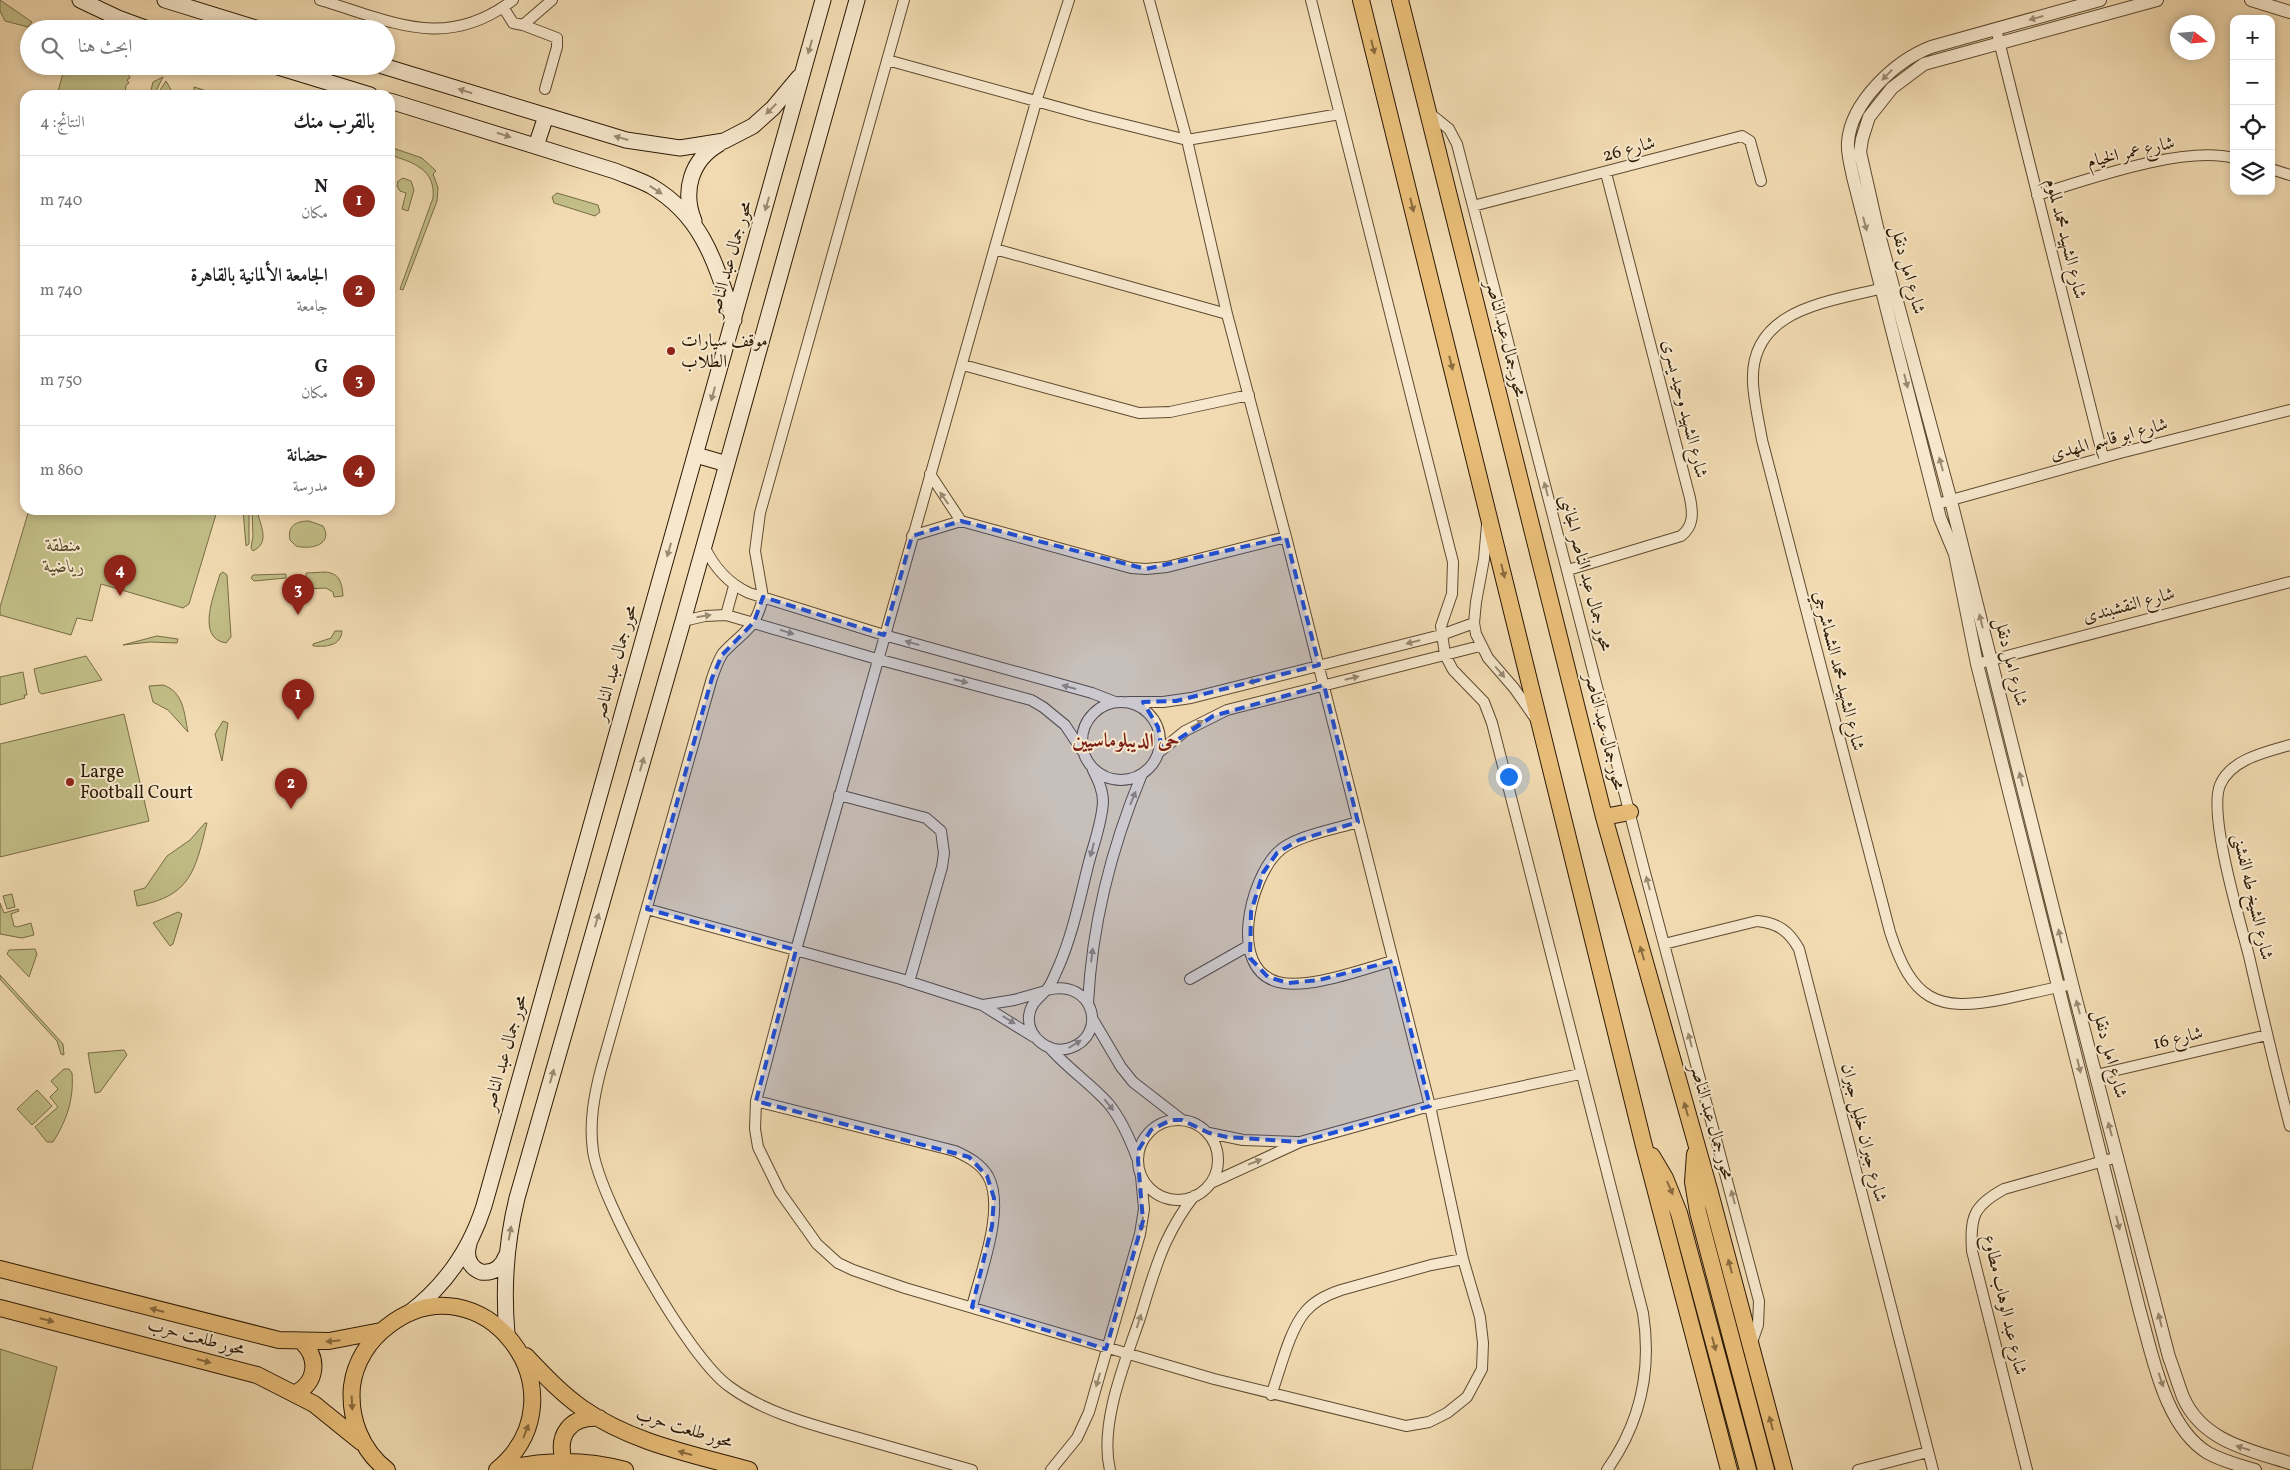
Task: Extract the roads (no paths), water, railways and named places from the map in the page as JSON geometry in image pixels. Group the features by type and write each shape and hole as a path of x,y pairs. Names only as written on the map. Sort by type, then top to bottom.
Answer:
{"main road":[{"path":"80,0 123,20"},
{"path":"164,0 230,20"},
{"name":"محور جمال عبد الناصر","path":"406,1314 444,1280 469,1243 484,1206 823,0"},
{"path":"507,1334 505,1300 507,1255 517,1198 683,621 857,0"},
{"path":"1361,0 1644,1146 1729,1470"},
{"name":"محور جمال عبد الناصر","path":"1400,0 1604,816 1696,1144 1784,1470"},
{"path":"395,70 626,140 664,147 694,147 724,141"},
{"path":"734,320 715,263 690,210 688,193 691,176 698,162 710,149 753,126 772,108 803,72"},
{"path":"304,75 354,90"},
{"path":"395,103 615,171 649,185 672,200 696,225"},
{"path":"536,146 546,116"},
{"path":"696,455 727,464"},
{"path":"1604,816 1630,812"},
{"path":"1696,1144 1693,1169 1695,1197 1766,1470"},
{"path":"1644,1146 1659,1167 1675,1201 1748,1470"},
{"path":"469,1243 467,1254 470,1263 481,1272 495,1270 502,1264 507,1255"},
{"name":"محور طلعت حرب","path":"0,1269 263,1337 302,1342 346,1339 381,1331"},
{"path":"364,1445 353,1416 353,1384 363,1355 381,1331 406,1314 435,1307 466,1310 494,1323 507,1334 518,1347 531,1378 532,1411 523,1439 516,1451 497,1470"},
{"name":"محور طلعت حرب","path":"0,1308 257,1375 296,1393 332,1416 364,1445 387,1470"},
{"path":"296,1393 310,1381 314,1369 313,1357 302,1342"},
{"name":"محور طلعت حرب","path":"518,1347 566,1395 598,1418 650,1442 749,1470"},
{"path":"564,1462 561,1451 562,1439 567,1429 581,1419 598,1418"},
{"path":"502,1470 530,1464 564,1462 602,1465 625,1470"}],"street":[{"path":"320,0 389,20"},
{"path":"395,22 432,30 453,29 474,23 513,0"},
{"path":"523,25 552,0"},
{"path":"904,0 760,513 755,546 763,597 754,622 748,631 722,654 712,678 597,1084 593,1106 593,1152 597,1170 616,1214 685,1338 711,1370 729,1387 777,1412 972,1470"},
{"path":"1069,0 1036,102 839,795 756,1102 755,1129 763,1158 798,1218 828,1255 838,1263 878,1280 1106,1349 1271,1395 1406,1426 1429,1422 1458,1406 1476,1383 1482,1369 1483,1342 1480,1317 1463,1259 1430,1106 1319,665 1228,314 1186,140 1148,1"},
{"path":"1311,0 1453,562 1452,594 1443,617 1441,635 1445,654 1453,670 1484,702 1492,722 1580,1074 1643,1313 1647,1338 1644,1389 1638,1413 1624,1442 1607,1470"},
{"name":"شارع امل دنقل","path":"2100,0 1931,47 1908,58 1878,85 1853,122 1848,144 1849,158 1950,501 1992,660 2072,984 2169,1357 2184,1398 2197,1419 2217,1437 2238,1447 2290,1463"},
{"name":"شارع امل دنقل","path":"2157,0 1924,64 1892,88 1869,117 1862,139 1862,166 1937,504 1955,554 1977,664 2140,1312 2174,1416 2194,1442 2208,1453 2255,1470"},
{"path":"2251,0 2290,12"},
{"path":"503,7 513,23 557,38 557,47 544,89"},
{"name":"شارع الشهيد محمد لملوم","path":"1996,29 2103,458"},
{"path":"886,60 1036,102 1186,140 1340,114"},
{"name":"محور جمال عبد الناصر الجانبى","path":"1426,110 1454,136 1473,206 1664,944 1759,1301 1758,1325 1751,1346"},
{"name":"شارع 26","path":"1473,206 1606,173 1742,136 1750,141 1760,181"},
{"name":"شارع عمر الخيام","path":"2037,194 2124,170 2185,156 2210,154 2230,157"},
{"path":"2275,170 2290,174"},
{"name":"شارع الشهيد وحيد يسرى","path":"1568,570 1681,536 1688,531 1692,517 1690,498 1606,173"},
{"path":"995,249 1228,314"},
{"name":"شارع الشهيد محمد الشماشرجي","path":"1888,287 1798,312 1780,322 1768,332 1760,345 1753,383 1762,440 1890,932 1895,950 1908,974 1918,986 1940,1002 1954,1005 1972,1005 2072,984"},
{"path":"962,365 1124,411 1139,413 1170,412 1249,395"},
{"name":"شارع ابو قاسم المهدى","path":"1937,504 2103,458 2290,410"},
{"path":"930,474 961,520"},
{"path":"1488,509 1484,560 1474,623 1480,646 1541,726"},
{"path":"912,536 961,520 1131,568 1146,569 1167,567 1286,537"},
{"path":"704,546 718,570 734,586 884,635 1092,693 1115,702"},
{"name":"شارع النقشبندى","path":"1977,664 2290,582"},
{"path":"726,614 734,586"},
{"path":"683,621 698,617 726,614 877,659 1030,700 1043,707 1065,725 1083,752 1102,791 1100,818 1070,935 1045,991 1033,1004 1029,1018 1035,1037"},
{"path":"1083,752 1081,739 1084,726 1092,714 1102,706 1115,702 1176,701 1441,635 1474,623"},
{"path":"1158,754 1185,731 1213,716 1324,685 1480,646"},
{"path":"1093,770 1104,777 1117,781 1130,780 1142,774 1152,765 1158,754 1160,740 1158,727 1146,711 1128,702"},
{"name":"شارع الشيخ طه الفشنى","path":"2290,745 2250,759 2232,770 2220,786 2217,806 2228,870 2290,1126"},
{"path":"1142,774 1122,826 1098,920 1092,953 1088,1003 1092,1018 1121,1067 1133,1082 1182,1120"},
{"path":"839,795 926,818 941,831 944,853 942,867 908,982"},
{"path":"1358,822 1299,840 1277,852 1263,873 1256,895 1248,929 1250,958 1258,969 1272,980 1288,983 1319,980 1393,961"},
{"path":"647,908 908,982 982,1005 1035,1037 1108,1103 1128,1135 1138,1160 1144,1208 1140,1234 1084,1426 1068,1450 1051,1470"},
{"name":"شارع جبران خليل جبران","path":"1664,944 1758,921 1771,922 1783,928 1796,943 1932,1470"},
{"path":"1190,979 1248,946"},
{"path":"982,1005 1014,1000 1059,987 1070,988 1081,994 1088,1003"},
{"path":"1049,1048 1069,1049 1078,1044 1086,1037 1092,1018"},
{"name":"شارع 16","path":"2096,1075 2267,1035"},
{"path":"1110,1470 1107,1448 1108,1434 1128,1354 1158,1262 1174,1226 1194,1196 1211,1183 1300,1142 1430,1106 1580,1074"},
{"path":"756,1102 955,1151 969,1157 979,1166 992,1187 994,1211 972,1307"},
{"path":"1138,1160 1139,1149 1151,1130 1166,1122 1182,1120 1193,1122 1208,1133 1243,1140 1300,1142"},
{"path":"1208,1133 1217,1152 1217,1166 1211,1183"},
{"name":"شارع عبد الوهاب مطاوع","path":"2027,1470 1972,1251 1971,1220 1978,1208 1990,1197 2004,1190 2118,1157"},
{"path":"1141,1176 1148,1186 1158,1194 1170,1199 1194,1196"},
{"path":"1271,1395 1293,1335 1304,1313 1314,1304 1341,1290 1430,1265 1463,1259"},
{"path":"1858,1470 1928,1452"}],"place":[{"name":"موقف سيارات الطلاب","path":"671,351"},
{"name":"حضانة","path":"120,596"},
{"name":"G","path":"298,615"},
{"name":"N","path":"298,720"},
{"name":"Large Football Court","path":"70,782"},
{"name":"الجامعة الألمانية بالقاهرة","path":"291,809"}],"district":[{"name":"حى الديبلوماسيين","path":"1126,742"}],"park label":[{"name":"منطقة رياضية","path":"64,556"}]}
